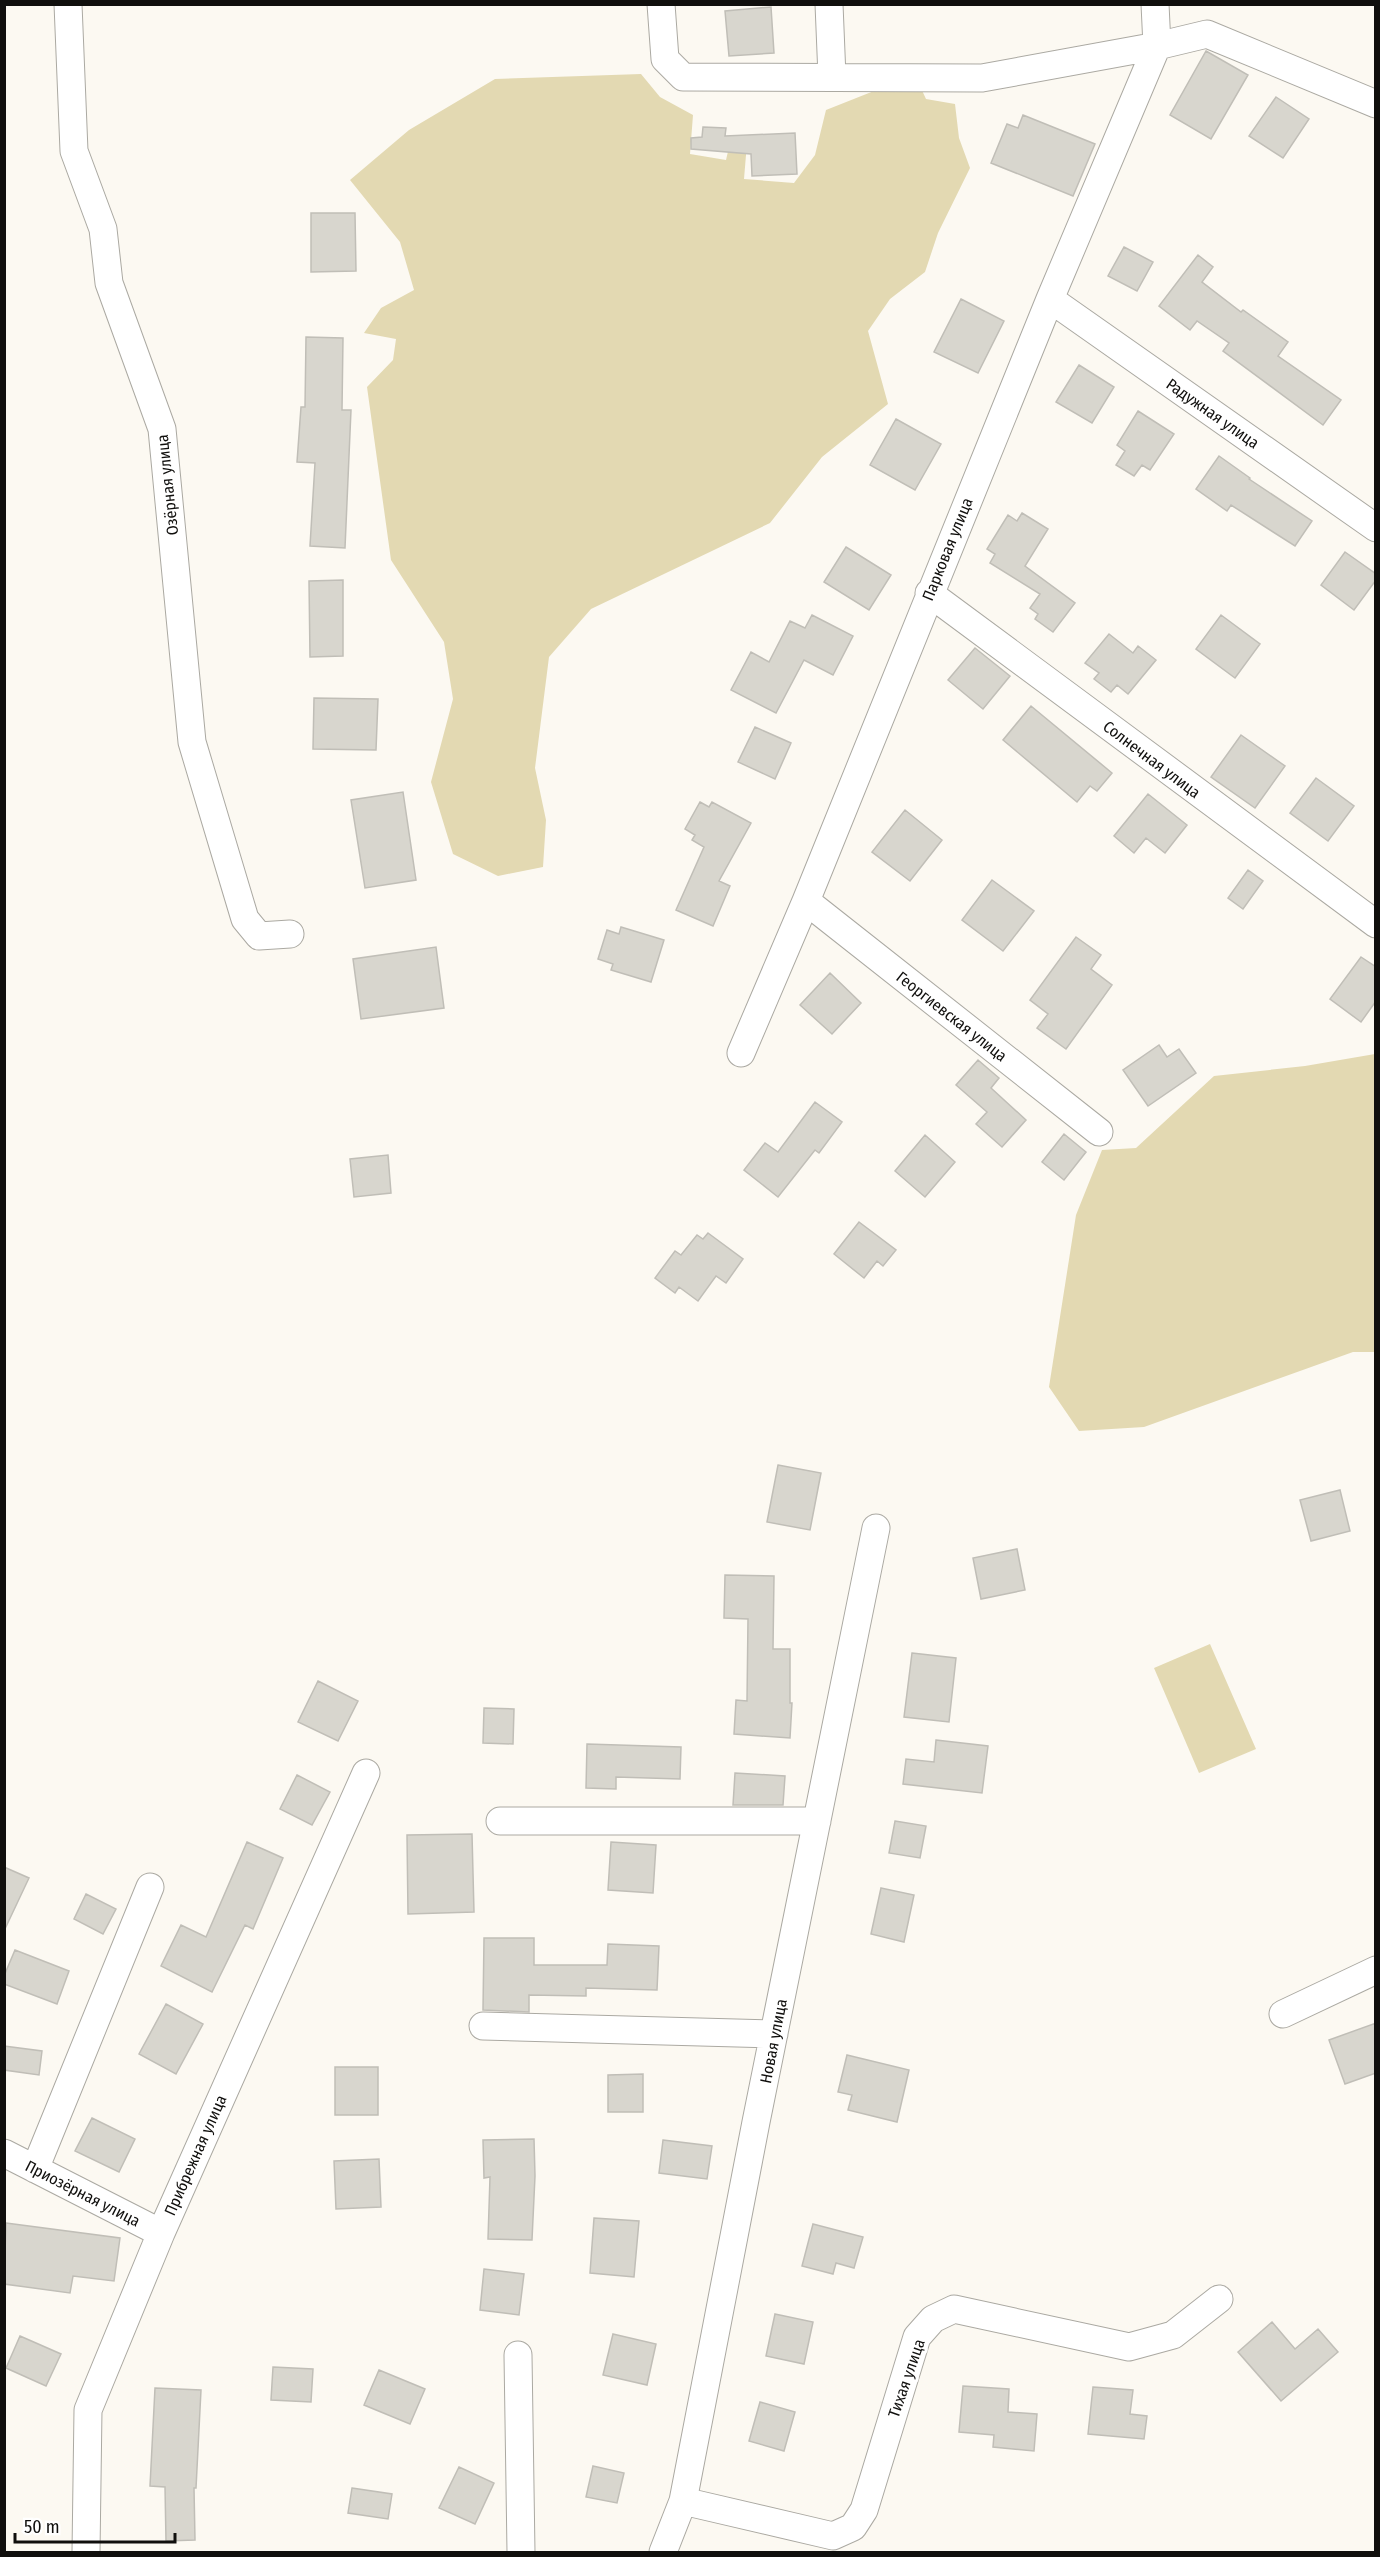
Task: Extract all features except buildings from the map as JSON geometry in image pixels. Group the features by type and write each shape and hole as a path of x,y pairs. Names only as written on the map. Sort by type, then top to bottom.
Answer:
{"street":[{"name":"Озёрная улица","path":"68,4 74,151 103,229 109,283 162,429 192,742 245,919 259,936 290,934"},
{"path":"661,4 665,59 683,77 982,78 1157,46 1207,34 1376,104"},
{"path":"829,4 832,77"},
{"path":"1155,4 1157,46"},
{"name":"Парковая улица","path":"741,1053 806,901 1050,299 1157,46"},
{"name":"Радужная улица","path":"1050,299 1376,528"},
{"name":"Солнечная улица","path":"929,593 1376,924"},
{"name":"Георгиевская улица","path":"806,901 1099,1132"},
{"name":"Новая улица","path":"663,2553 683,2501 876,1528"},
{"name":"Прибрежная улица","path":"86,2553 88,2410 160,2233 366,1773"},
{"path":"500,1821 817,1821"},
{"path":"35,2169 150,1887"},
{"path":"1283,2013 1376,1970"},
{"path":"483,2026 774,2034"},
{"name":"Приозёрная улица","path":"4,2153 160,2233"},
{"name":"Тихая улица","path":"683,2501 832,2536 853,2527 864,2510 917,2337 933,2319 954,2309 1129,2347 1173,2335 1219,2299"},
{"path":"518,2355 521,2553"}],"shaded area":[{"path":"641,74 660,97 693,115 690,154 726,160 730,143 747,143 744,179 794,183 815,155 826,110 884,87 919,84 926,99 955,104 959,138 970,168 938,233 925,272 890,299 868,331 888,404 822,457 770,523 591,609 549,657 535,768 546,820 543,867 498,876 453,854 431,782 453,699 444,642 391,560 367,387 393,360 396,339 364,333 381,308 414,290 400,242 350,180 409,130 495,79"},
{"path":"1375,1054 1375,1352 1353,1352 1144,1427 1079,1431 1049,1387 1076,1215 1102,1150 1136,1148 1214,1076 1305,1066"},
{"path":"1210,1644 1256,1749 1199,1773 1154,1668"}]}
